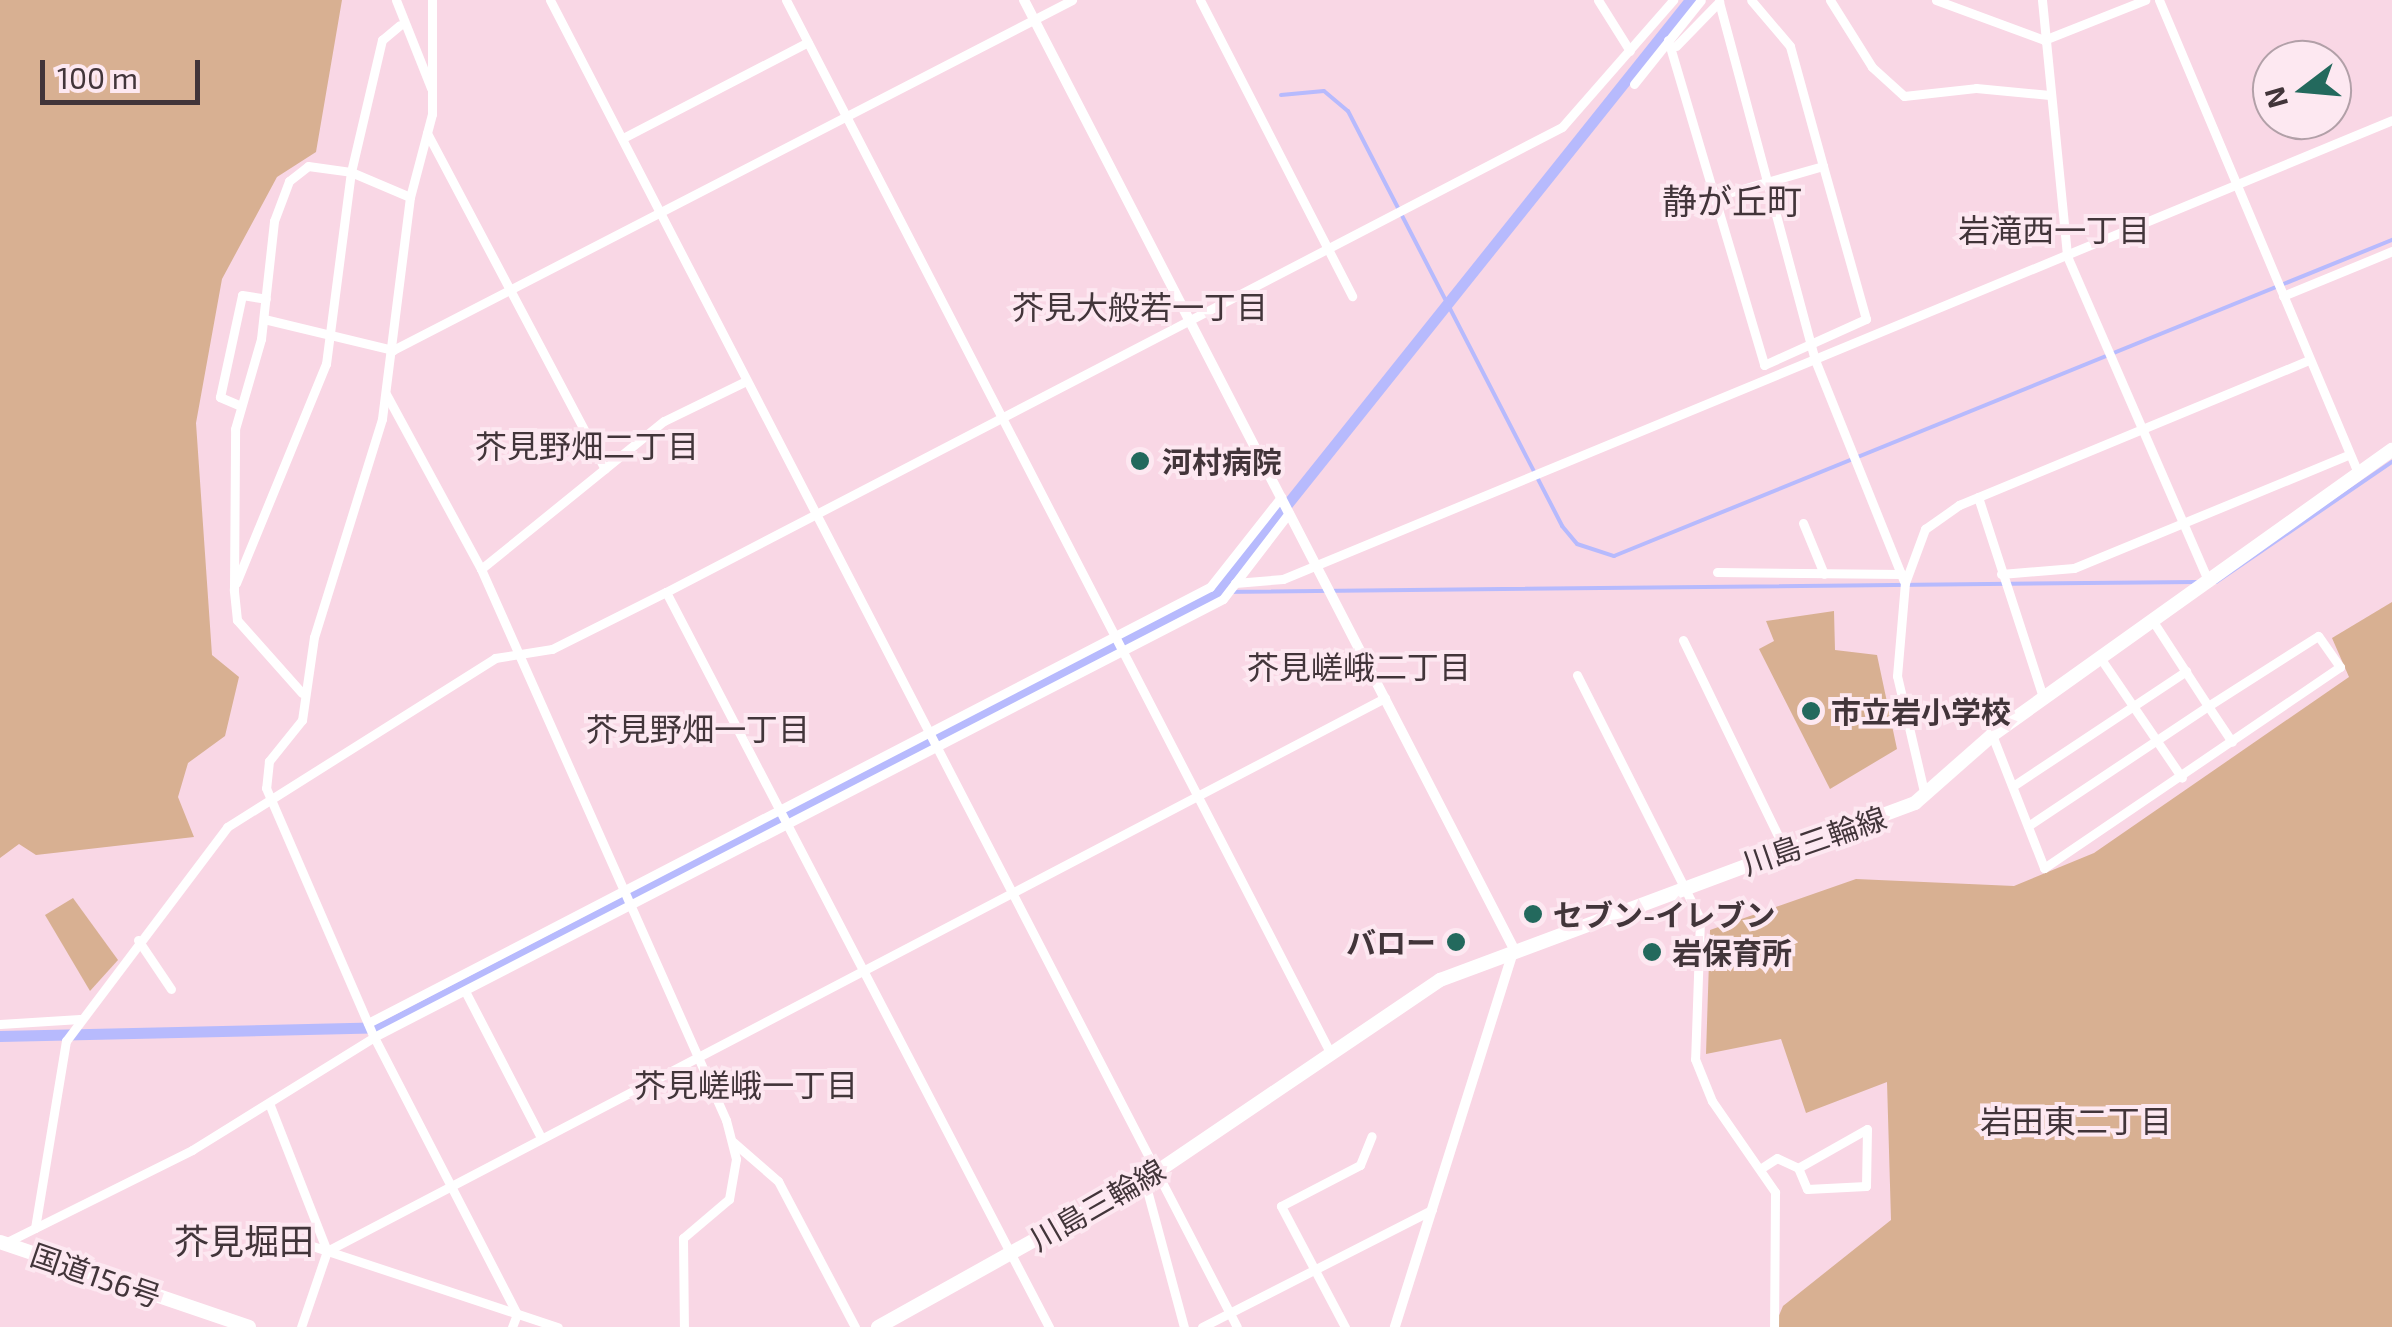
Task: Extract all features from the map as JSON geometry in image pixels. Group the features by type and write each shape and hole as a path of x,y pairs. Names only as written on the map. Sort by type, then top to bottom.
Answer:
{"main road":[{"name":"川島三輪線","path":"878,1327 1158,1171 1440,980 1925,796 1992,735 2156,626 2392,450"},
{"name":"国道156号","path":"1,1243 248,1327"}],"street":[{"path":"396,0 400,24 432,88"},
{"path":"432,0 428,134 410,198 386,394 302,693 302,720 265,774 272,799 374,1037 517,1314 512,1327"},
{"path":"550,0 1238,1327"},
{"path":"786,0 1330,1052"},
{"path":"1024,0 1514,950 1395,1327"},
{"path":"264,320 393,350 1072,0"},
{"path":"1200,0 1352,296"},
{"path":"1598,0 1630,51"},
{"path":"34,1228 56,1065 80,1018 227,827 496,658 552,649 1562,127 1673,0"},
{"path":"1672,43 1701,0"},
{"path":"1672,43 1764,364 1866,319 1790,46 1751,0"},
{"path":"1830,0 1872,67 1904,96 1976,88 2050,95"},
{"path":"1936,0 2044,40 2146,0"},
{"path":"2042,0 2067,256 2148,428 2210,585"},
{"path":"2160,0 2359,475"},
{"path":"1634,84 1672,43 1722,1 1815,360 1904,579"},
{"path":"234,589 308,422 330,335 351,172 382,40 400,24"},
{"path":"622,138 808,42"},
{"path":"1235,583 1316,564 2392,120"},
{"path":"428,134 605,469"},
{"path":"302,693 237,620 234,589 230,504 241,406 264,320 274,220 289,181 308,166 351,172 410,198"},
{"path":"1672,208 1823,166"},
{"path":"2282,294 2392,251"},
{"path":"241,406 220,398 242,296 266,299"},
{"path":"1925,796 1898,676 1904,579 1925,529 1978,497 2310,360"},
{"path":"481,569 664,422 746,381"},
{"path":"386,394 481,569 630,904 702,1050 733,1142 729,1199 683,1238 684,1327"},
{"path":"2001,574 2055,573 2348,455"},
{"path":"1978,497 2044,700"},
{"path":"368,1023 1210,587 1281,498"},
{"path":"1,1243 269,1103 374,1037 1223,599 1289,513"},
{"path":"1803,523 1824,574"},
{"path":"1717,572 1904,579"},
{"path":"666,592 790,824 1048,1327"},
{"path":"2156,626 2232,742"},
{"path":"1992,735 2044,868 2182,778 2340,667 2318,636 2028,826"},
{"path":"1683,640 1785,850"},
{"path":"2103,662 2182,778"},
{"path":"2013,786 2186,671"},
{"path":"1578,675 1700,919 1695,1059 1760,1168 1777,1206 1774,1327"},
{"path":"327,1252 538,1134 1386,698"},
{"path":"138,940 172,988"},
{"path":"479,964 488,980"},
{"path":"465,991 538,1134"},
{"path":"0,1024 80,1018"},
{"path":"269,1103 327,1252 301,1327"},
{"path":"1760,1168 1777,1158 1798,1168 1807,1190 1866,1186 1867,1129 1861,1127 1798,1168"},
{"path":"1346,1327 1282,1206 1360,1165 1372,1136"},
{"path":"733,1142 778,1181 855,1327"},
{"path":"1144,1179 1184,1327"},
{"path":"1202,1327 1432,1210"},
{"path":"255,1227 558,1327"}],"shaded area":[{"path":"0,0 342,0 316,152 277,177 222,279 196,423 212,655 239,677 225,736 188,763 178,797 194,837 36,855 19,844 0,858"},
{"path":"2392,602 2392,1327 1774,1327 1783,1306 1891,1220 1887,1082 1806,1113 1781,1039 1706,1054 1710,930 1856,879 2014,886 2094,853 2349,677 2332,638"},
{"path":"1834,611 1835,650 1877,655 1897,749 1830,789 1759,649 1774,641 1766,621"},
{"path":"73,898 118,960 90,991 45,915"}],"waterway":[{"path":"0,1036 382,1027 1217,592 1690,0"},
{"path":"1281,95 1324,91 1348,111 1562,526 1577,544 1614,556 2392,240"},
{"path":"2216,582 2392,462"},
{"path":"1217,592 2196,582"}],"place":[{"name":"河村病院","path":"1140,461"},
{"name":"市立岩小学校","path":"1811,711"},
{"name":"セブン-イレブン","path":"1533,914"},
{"name":"バロー","path":"1456,942"},
{"name":"岩保育所","path":"1652,952"}],"district":[{"name":"静が丘町","path":"1732,200"},
{"name":"岩滝西一丁目","path":"2054,229"},
{"name":"芥見大般若一丁目","path":"1140,306"},
{"name":"芥見野畑二丁目","path":"587,445"},
{"name":"芥見嵯峨二丁目","path":"1359,666"},
{"name":"芥見野畑一丁目","path":"698,728"},
{"name":"芥見嵯峨一丁目","path":"746,1084"},
{"name":"岩田東二丁目","path":"2076,1120"},
{"name":"芥見堀田","path":"244,1240"}]}
